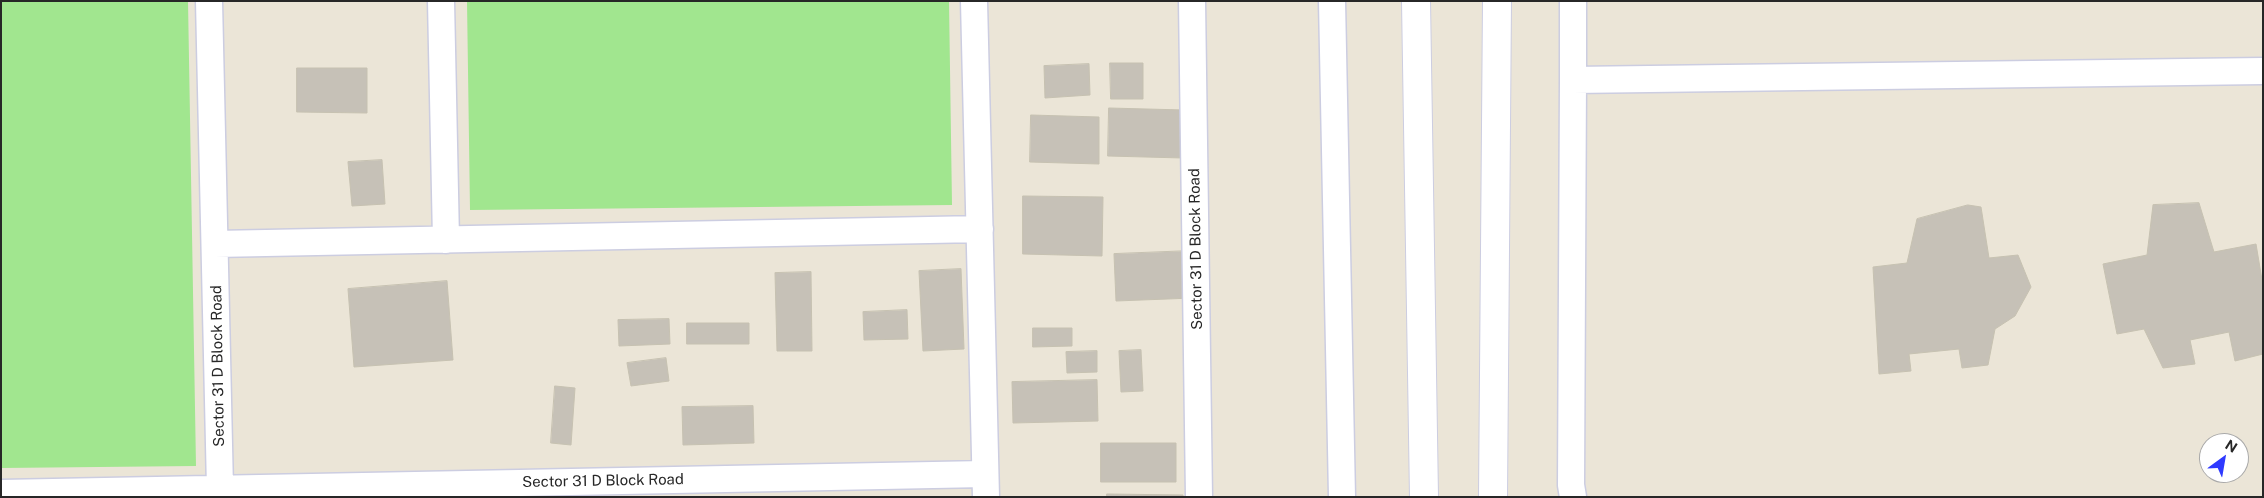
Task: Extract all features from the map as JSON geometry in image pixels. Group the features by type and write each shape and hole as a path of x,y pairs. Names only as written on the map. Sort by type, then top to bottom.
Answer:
{"street":[{"name":"Sector 31 D Block Road","path":"209,1 220,489"},
{"path":"441,1 446,240"},
{"name":"Sector 31 D Block Road","path":"1,493 220,489 986,485 974,1"},
{"name":"Sector 31 D Block Road","path":"1192,1 1199,497"},
{"path":"1332,1 1342,497"},
{"path":"1416,1 1424,497"},
{"path":"1493,497 1497,1"},
{"path":"1573,1 1573,497"},
{"path":"1573,80 2263,71"},
{"path":"215,244 980,229"}],"green space":[{"path":"1,1 188,1 196,466 1,468"},
{"path":"467,1 949,1 952,205 470,210"}],"building":[{"path":"1110,63 1143,63 1143,99 1111,99"},
{"path":"1089,64 1090,95 1045,98 1044,66"},
{"path":"297,68 367,68 367,113 297,112"},
{"path":"1109,108 1184,110 1183,158 1108,156"},
{"path":"1031,115 1099,117 1099,164 1030,162"},
{"path":"382,160 385,204 352,206 348,162"},
{"path":"1023,196 1103,197 1102,256 1023,254"},
{"path":"2199,203 2214,252 2256,244 2263,286 2263,354 2235,361 2229,332 2190,340 2195,364 2163,368 2144,329 2117,334 2103,264 2147,255 2153,205"},
{"path":"1968,205 1981,207 1989,258 2018,255 2031,287 2015,316 1995,329 1988,365 1962,368 1959,349 1909,354 1911,371 1879,374 1873,267 1907,263 1917,219"},
{"path":"1190,251 1193,298 1116,301 1114,254"},
{"path":"961,269 964,349 923,351 919,271"},
{"path":"811,272 812,351 777,351 775,273"},
{"path":"447,281 453,360 354,367 348,289"},
{"path":"907,310 908,339 864,340 863,312"},
{"path":"669,319 670,344 619,346 618,320"},
{"path":"687,323 749,323 749,344 687,344"},
{"path":"1033,328 1072,328 1072,346 1033,347"},
{"path":"1141,350 1143,391 1121,392 1119,351"},
{"path":"1097,351 1097,372 1067,373 1066,352"},
{"path":"666,358 669,381 631,386 627,363"},
{"path":"1097,380 1098,421 1013,423 1012,382"},
{"path":"555,386 575,388 571,445 551,443"},
{"path":"753,406 754,443 683,445 682,407"},
{"path":"1101,443 1176,443 1176,482 1101,482"},
{"path":"1107,494 1183,495 1183,497 1107,497"}]}
